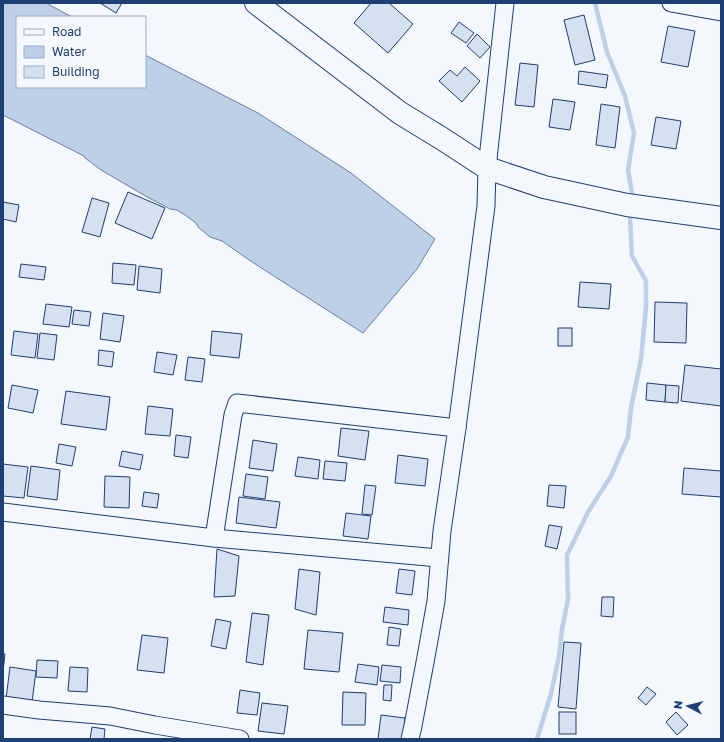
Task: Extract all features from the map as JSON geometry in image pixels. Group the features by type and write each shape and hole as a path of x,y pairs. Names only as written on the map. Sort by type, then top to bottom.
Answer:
{"main road":[{"path":"256,3 400,113 487,168 544,187 618,203 721,218"}],"street":[{"path":"410,739 436,601 442,531 486,206 487,168 505,3"},
{"path":"671,3 721,12"},
{"path":"214,538 233,416 237,403 457,428"},
{"path":"3,512 214,538 439,558"},
{"path":"3,705 39,710 110,716 155,726 240,739"}],"water":[{"path":"3,3 46,3 70,16 16,16 16,88 146,88 146,56 258,113 351,173 435,239 417,269 363,333 222,241 210,237 198,227 196,223 177,210 170,209 149,198 101,170 84,156 3,115"}],"building":[{"path":"100,3 122,3 116,13"},
{"path":"371,3 389,3 413,24 388,53 354,23"},
{"path":"584,15 595,60 575,65 564,20"},
{"path":"459,22 474,33 466,43 451,33"},
{"path":"668,26 695,31 688,67 661,62"},
{"path":"477,34 490,47 480,58 467,46"},
{"path":"520,63 538,65 534,107 515,105"},
{"path":"465,67 480,81 462,102 439,81 450,70 457,76"},
{"path":"579,71 608,75 606,88 578,84"},
{"path":"553,99 575,102 570,130 549,127"},
{"path":"601,104 620,107 615,148 596,145"},
{"path":"656,117 681,121 676,149 651,145"},
{"path":"128,192 165,208 152,239 115,223"},
{"path":"92,198 109,203 100,237 82,232"},
{"path":"3,202 19,205 16,222 3,219"},
{"path":"113,263 136,265 134,285 112,283"},
{"path":"21,264 46,267 44,280 19,277"},
{"path":"139,266 162,269 160,293 137,290"},
{"path":"580,282 611,284 609,309 578,307"},
{"path":"655,302 687,303 686,343 654,342"},
{"path":"46,304 72,307 69,327 43,324"},
{"path":"74,310 91,312 89,326 72,324"},
{"path":"103,313 124,316 120,342 100,339"},
{"path":"558,328 572,328 572,346 558,346"},
{"path":"14,331 38,334 35,358 11,355"},
{"path":"212,331 242,334 239,358 210,355"},
{"path":"40,333 57,335 54,360 37,358"},
{"path":"99,350 114,352 112,367 98,365"},
{"path":"157,352 177,355 173,375 154,372"},
{"path":"188,357 205,359 202,382 185,380"},
{"path":"685,365 721,369 721,406 681,401"},
{"path":"647,383 666,385 665,402 646,400"},
{"path":"12,385 38,390 33,413 8,408"},
{"path":"666,385 679,386 678,403 665,402"},
{"path":"66,391 110,397 106,430 61,424"},
{"path":"148,406 173,409 170,436 145,434"},
{"path":"341,428 369,431 365,460 338,456"},
{"path":"176,435 191,437 188,458 174,456"},
{"path":"253,440 277,444 273,471 249,468"},
{"path":"59,444 76,447 72,466 56,463"},
{"path":"122,451 143,455 140,470 119,466"},
{"path":"398,455 428,459 425,486 395,483"},
{"path":"298,457 320,460 318,479 295,476"},
{"path":"325,461 347,463 345,481 323,479"},
{"path":"3,464 28,467 24,498 3,496"},
{"path":"31,466 60,470 57,500 27,496"},
{"path":"684,468 721,471 721,497 682,494"},
{"path":"246,474 268,477 265,499 243,496"},
{"path":"105,476 130,477 129,508 104,507"},
{"path":"365,485 376,486 372,515 362,514"},
{"path":"549,485 566,486 564,508 547,506"},
{"path":"144,492 159,494 157,508 142,506"},
{"path":"239,497 280,502 276,528 236,523"},
{"path":"346,513 371,516 368,539 343,536"},
{"path":"549,525 562,527 557,549 545,546"},
{"path":"217,549 239,556 235,596 214,597"},
{"path":"299,569 320,572 316,615 295,609"},
{"path":"399,569 415,571 412,595 396,593"},
{"path":"602,597 614,597 613,617 601,616"},
{"path":"385,607 409,610 408,625 383,622"},
{"path":"252,613 269,615 263,665 246,662"},
{"path":"216,619 231,622 226,649 211,646"},
{"path":"389,627 401,629 399,646 387,645"},
{"path":"308,630 343,633 339,672 304,669"},
{"path":"142,635 168,638 164,673 137,670"},
{"path":"564,642 581,643 576,709 558,707"},
{"path":"3,654 5,654 3,672"},
{"path":"37,660 58,661 57,678 36,677"},
{"path":"358,664 379,667 377,685 355,682"},
{"path":"382,665 401,667 400,683 380,681"},
{"path":"10,667 36,671 32,702 6,699"},
{"path":"70,667 88,668 87,692 68,691"},
{"path":"384,685 392,685 391,701 383,700"},
{"path":"647,687 656,694 646,705 638,698"},
{"path":"240,690 260,693 257,715 237,713"},
{"path":"343,692 366,693 365,725 342,725"},
{"path":"262,703 288,706 284,734 258,731"},
{"path":"559,712 576,712 576,734 559,734"},
{"path":"676,712 688,725 677,735 666,722"},
{"path":"381,715 405,718 403,739 378,739"},
{"path":"92,727 105,729 104,739 90,739"}],"waterway":[{"path":"595,3 607,52 625,96 634,133 628,170 632,193"},
{"path":"537,739 551,694 559,656 562,629 568,599 567,555 588,512 611,476 628,437 631,408 641,359 646,307 646,281 632,256 630,218"}]}
